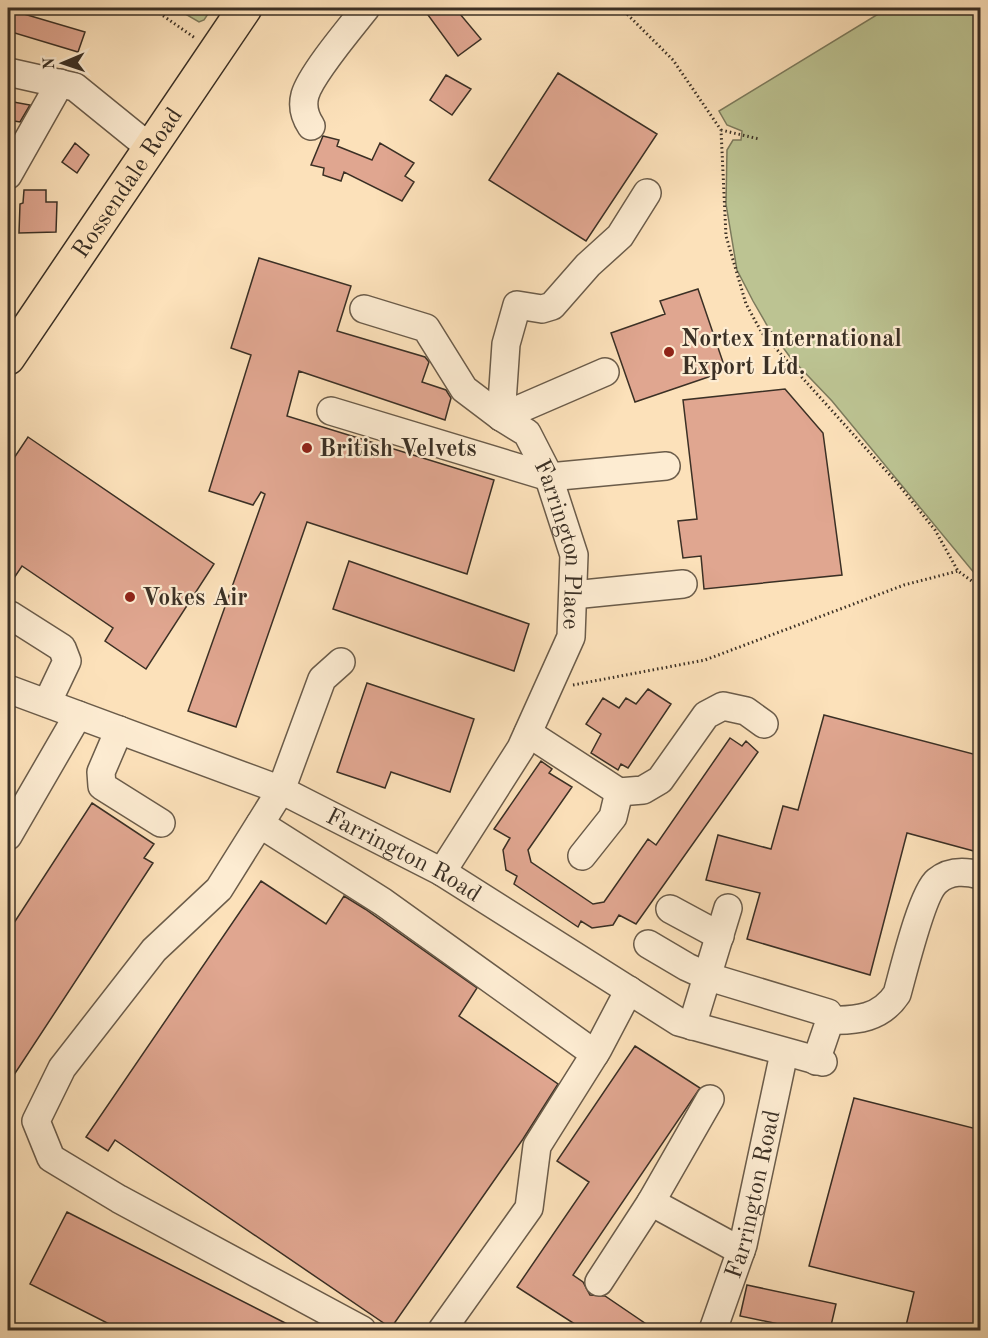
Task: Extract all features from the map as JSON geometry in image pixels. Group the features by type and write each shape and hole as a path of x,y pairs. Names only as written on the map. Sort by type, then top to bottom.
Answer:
{"highway":[{"name":"Rossendale Road","path":"8,358 245,8"}],"street":[{"path":"311,126 305,117 305,95 324,64 366,8"},
{"path":"8,72 75,87 149,147"},
{"path":"8,175 60,83"},
{"path":"604,372 501,417 502,372 511,320 517,305 542,309 552,306 588,265 620,236 647,193"},
{"name":"Farrington Place","path":"364,309 426,328 464,389 501,417 527,432 549,477 574,555 571,637 521,748 442,872"},
{"path":"331,411 549,477 666,466"},
{"path":"573,595 682,584"},
{"path":"10,615 62,648 67,661 47,703"},
{"path":"341,662 322,679 281,790 219,889 154,950 62,1068 36,1121 51,1158 119,1199 362,1330"},
{"name":"Farrington Road","path":"8,689 281,790 442,872 679,1022 819,1061 830,1020"},
{"path":"528,733 619,792 644,790 660,780 706,715 723,706 746,711 764,724"},
{"path":"8,836 78,715"},
{"path":"119,730 101,772 102,786 161,823"},
{"path":"582,856 612,818 619,792"},
{"path":"260,824 383,902 595,1054"},
{"path":"648,944 687,968 709,977 822,1009 828,1013 830,1020 866,1017 890,1005 897,994 920,917 935,882 948,874 965,871 981,875"},
{"path":"692,1026 709,977 728,908"},
{"path":"670,909 720,936"},
{"path":"442,1330 530,1208 537,1146 595,1054 628,990"},
{"name":"Farrington Road","path":"713,1330 741,1251 784,1053"},
{"path":"598,1282 651,1202 710,1099"},
{"path":"651,1202 741,1251"}],"path":[{"path":"152,8 214,51"},
{"path":"621,8 673,60 721,130 726,236 746,304 769,341 863,443 935,530 958,571 981,587"},
{"path":"721,130 759,139"},
{"path":"551,682 577,685 705,660 904,585 958,571"}],"green space":[{"path":"175,8 212,8 204,20 199,22"},
{"path":"888,8 980,8 980,580 832,401 790,357 768,327 737,270 726,204 727,150 733,140 741,140 742,131 727,125 719,111"}],"building":[{"path":"438,8 455,8 481,39 458,56 428,15"},
{"path":"8,13 24,14 85,32 78,52 8,31"},
{"path":"558,73 657,134 586,241 489,180"},
{"path":"446,75 471,89 452,115 430,100"},
{"path":"8,101 30,105 20,122 8,120"},
{"path":"323,136 339,140 337,146 372,160 380,143 414,163 405,176 414,182 402,201 344,172 341,181 323,175 324,168 311,165"},
{"path":"75,143 89,155 77,173 62,162"},
{"path":"24,190 46,190 46,202 57,202 56,232 19,233 20,204 23,203"},
{"path":"259,258 351,286 337,331 425,357 429,362 422,382 446,390 451,398 445,420 299,371 287,416 494,480 467,574 307,522 236,727 188,711 265,494 261,492 253,505 209,491 251,355 231,348"},
{"name":"Nortex International Export Ltd.","path":"698,289 726,371 635,402 611,333 665,314 660,301"},
{"path":"785,389 823,433 842,575 704,589 701,556 683,558 678,521 697,519 683,400"},
{"name":"Vokes Air","path":"28,437 214,564 146,669 105,641 113,628 22,566 8,587 8,467"},
{"path":"349,561 529,624 514,671 333,609"},
{"path":"367,683 474,719 450,792 391,772 385,788 337,772"},
{"path":"648,689 671,704 628,768 621,764 618,770 591,753 601,734 586,724 603,698 619,708 626,698 636,704"},
{"path":"824,715 981,756 981,853 907,833 870,975 747,939 760,893 706,880 718,835 771,849 783,806 798,810"},
{"path":"730,738 742,746 746,741 758,752 636,924 619,915 613,925 592,928 581,921 578,927 514,884 517,876 506,870 503,850 510,838 494,829 541,761 552,769 549,773 572,787 528,850 531,862 593,904 604,902 648,839 656,845"},
{"path":"92,803 154,844 144,858 153,863 8,1084 8,932"},
{"path":"261,881 326,924 344,896 365,909 477,988 459,1016 558,1084 523,1139 391,1328 115,1140 108,1151 86,1137"},
{"path":"635,1046 700,1088 573,1275 583,1282 590,1295 605,1296 655,1330 584,1330 517,1287 589,1182 557,1161"},
{"path":"854,1098 981,1130 981,1330 905,1330 914,1292 809,1266"},
{"path":"67,1212 299,1330 121,1330 30,1284"},
{"path":"747,1285 836,1304 830,1330 807,1330 740,1316"}],"place":[{"name":"Nortex International Export Ltd.","path":"669,352"},
{"name":"British Velvets","path":"307,448"},
{"name":"Vokes Air","path":"130,597"}]}
